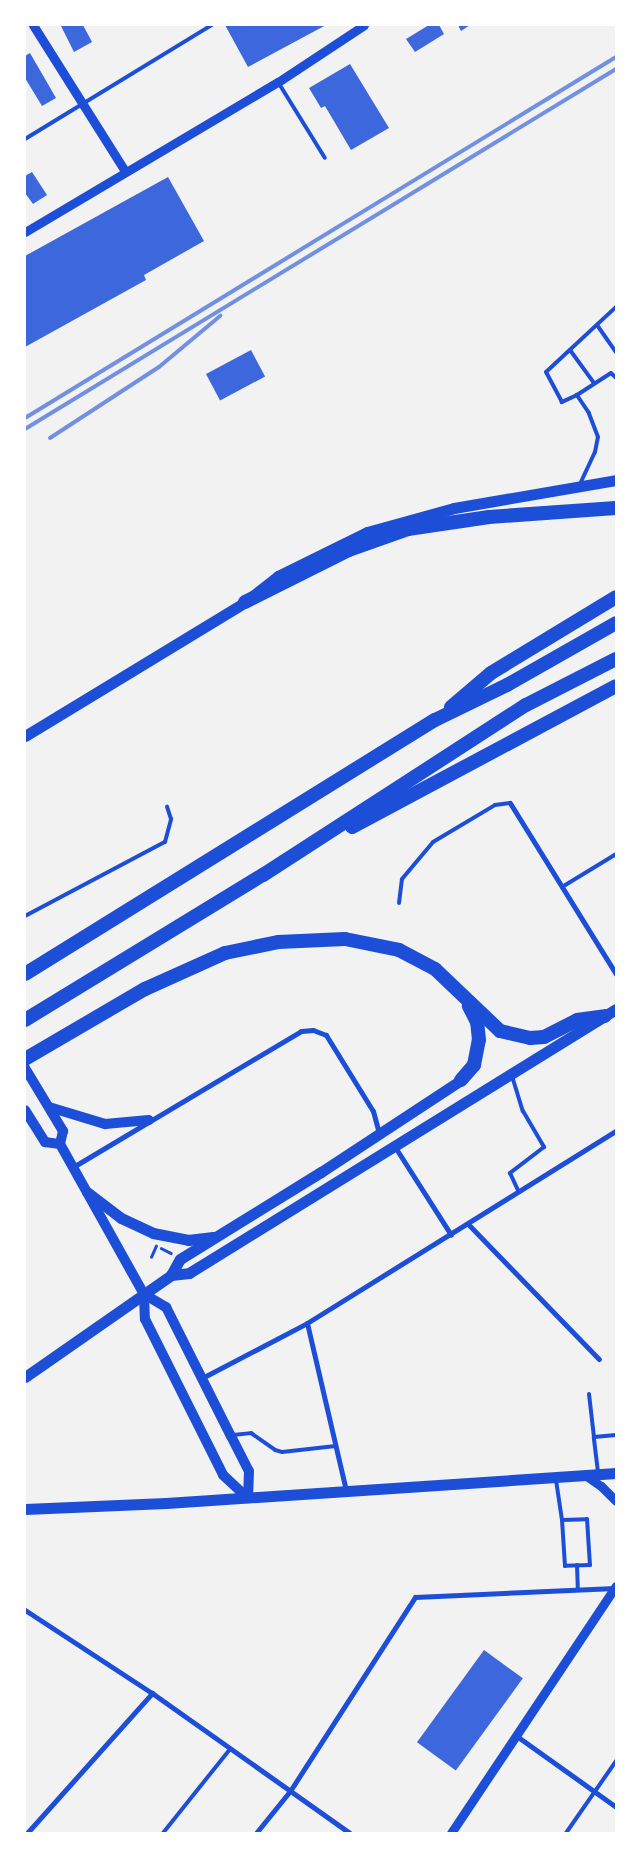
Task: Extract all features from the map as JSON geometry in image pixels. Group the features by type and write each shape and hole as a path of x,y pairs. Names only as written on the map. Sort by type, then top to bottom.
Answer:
{"highway":[{"path":"245,602 349,550 408,529 489,517 616,508"},
{"path":"436,720 491,673 616,597"},
{"path":"25,974 436,720 507,685 616,623"},
{"path":"25,1020 263,875 526,705 616,660"},
{"path":"263,875 616,686"},
{"path":"31,1056 145,989 225,953 278,942 345,939 399,950 435,969 500,1031 530,1038 544,1037 577,1020 610,1012"},
{"path":"461,1080 474,1065 479,1040 477,1022 466,998"}],"main road":[{"path":"25,736 245,602 278,576 367,532 454,508 616,480"},
{"path":"171,1275 189,1273 610,1012"},
{"path":"25,1068 63,1131 60,1144 144,1294 145,1319 223,1475 248,1498"},
{"path":"25,1378 171,1275 180,1259 380,1134 461,1080"},
{"path":"48,1107 105,1124 149,1120"},
{"path":"25,1110 45,1142 60,1144"},
{"path":"87,1192 121,1218 153,1233 188,1240 214,1237"},
{"path":"144,1294 166,1307 249,1471 248,1498"},
{"path":"25,1509 248,1498 616,1473"}],"street":[{"path":"33,25 125,171"},
{"path":"25,232 278,82 360,26"},
{"path":"510,803 616,974"},
{"path":"73,1166 301,1031 313,1030 326,1035 373,1111 380,1134"},
{"path":"202,1378 307,1323 616,1131"},
{"path":"395,1146 451,1235"},
{"path":"468,1224 600,1359"},
{"path":"307,1323 346,1492"},
{"path":"585,1475 616,1501"},
{"path":"256,1833 290,1791 415,1597 616,1587"},
{"path":"451,1833 518,1737 616,1587"},
{"path":"25,1610 152,1693 350,1833"},
{"path":"28,1833 152,1693"},
{"path":"518,1737 616,1807"}],"lane":[{"path":"25,139 212,25"},
{"path":"278,82 324,158"},
{"path":"616,308 546,372 562,402 577,395 616,369"},
{"path":"597,325 616,352"},
{"path":"570,350 594,383"},
{"path":"611,373 616,378"},
{"path":"577,395 589,413 598,437 595,452 579,486"},
{"path":"398,903 402,879 433,842 495,805 510,803"},
{"path":"25,916 165,842 172,819 167,807"},
{"path":"562,887 616,854"},
{"path":"511,1074 517,1084 523,1111 544,1147 510,1173 519,1192"},
{"path":"590,1394 598,1474"},
{"path":"231,1436 252,1433 274,1450 282,1452 336,1446"},
{"path":"594,1437 616,1435"},
{"path":"556,1477 562,1520 564,1566 590,1565 587,1518 562,1520"},
{"path":"577,1566 578,1589"},
{"path":"163,1833 230,1749"},
{"path":"566,1833 616,1761"}],"path":[{"path":"150,1257 159,1240"},
{"path":"156,1246 171,1253"}],"building":[{"path":"83,25 92,42 74,52 61,26"},
{"path":"225,25 326,25 248,67"},
{"path":"429,25 439,25 444,34 415,52 406,39"},
{"path":"458,25 470,25 461,31"},
{"path":"30,53 56,98 42,106 25,78 25,56"},
{"path":"350,64 389,128 351,150 325,106 321,108 309,88"},
{"path":"32,172 47,195 33,204 25,193 25,176"},
{"path":"168,177 204,241 144,275 146,280 25,347 25,256"},
{"path":"251,350 265,376 220,400 206,374"},
{"path":"484,1650 523,1678 456,1770 417,1742"}],"railway":[{"path":"25,418 616,57"},
{"path":"25,429 616,69"},
{"path":"50,438 159,367 220,316"}]}
